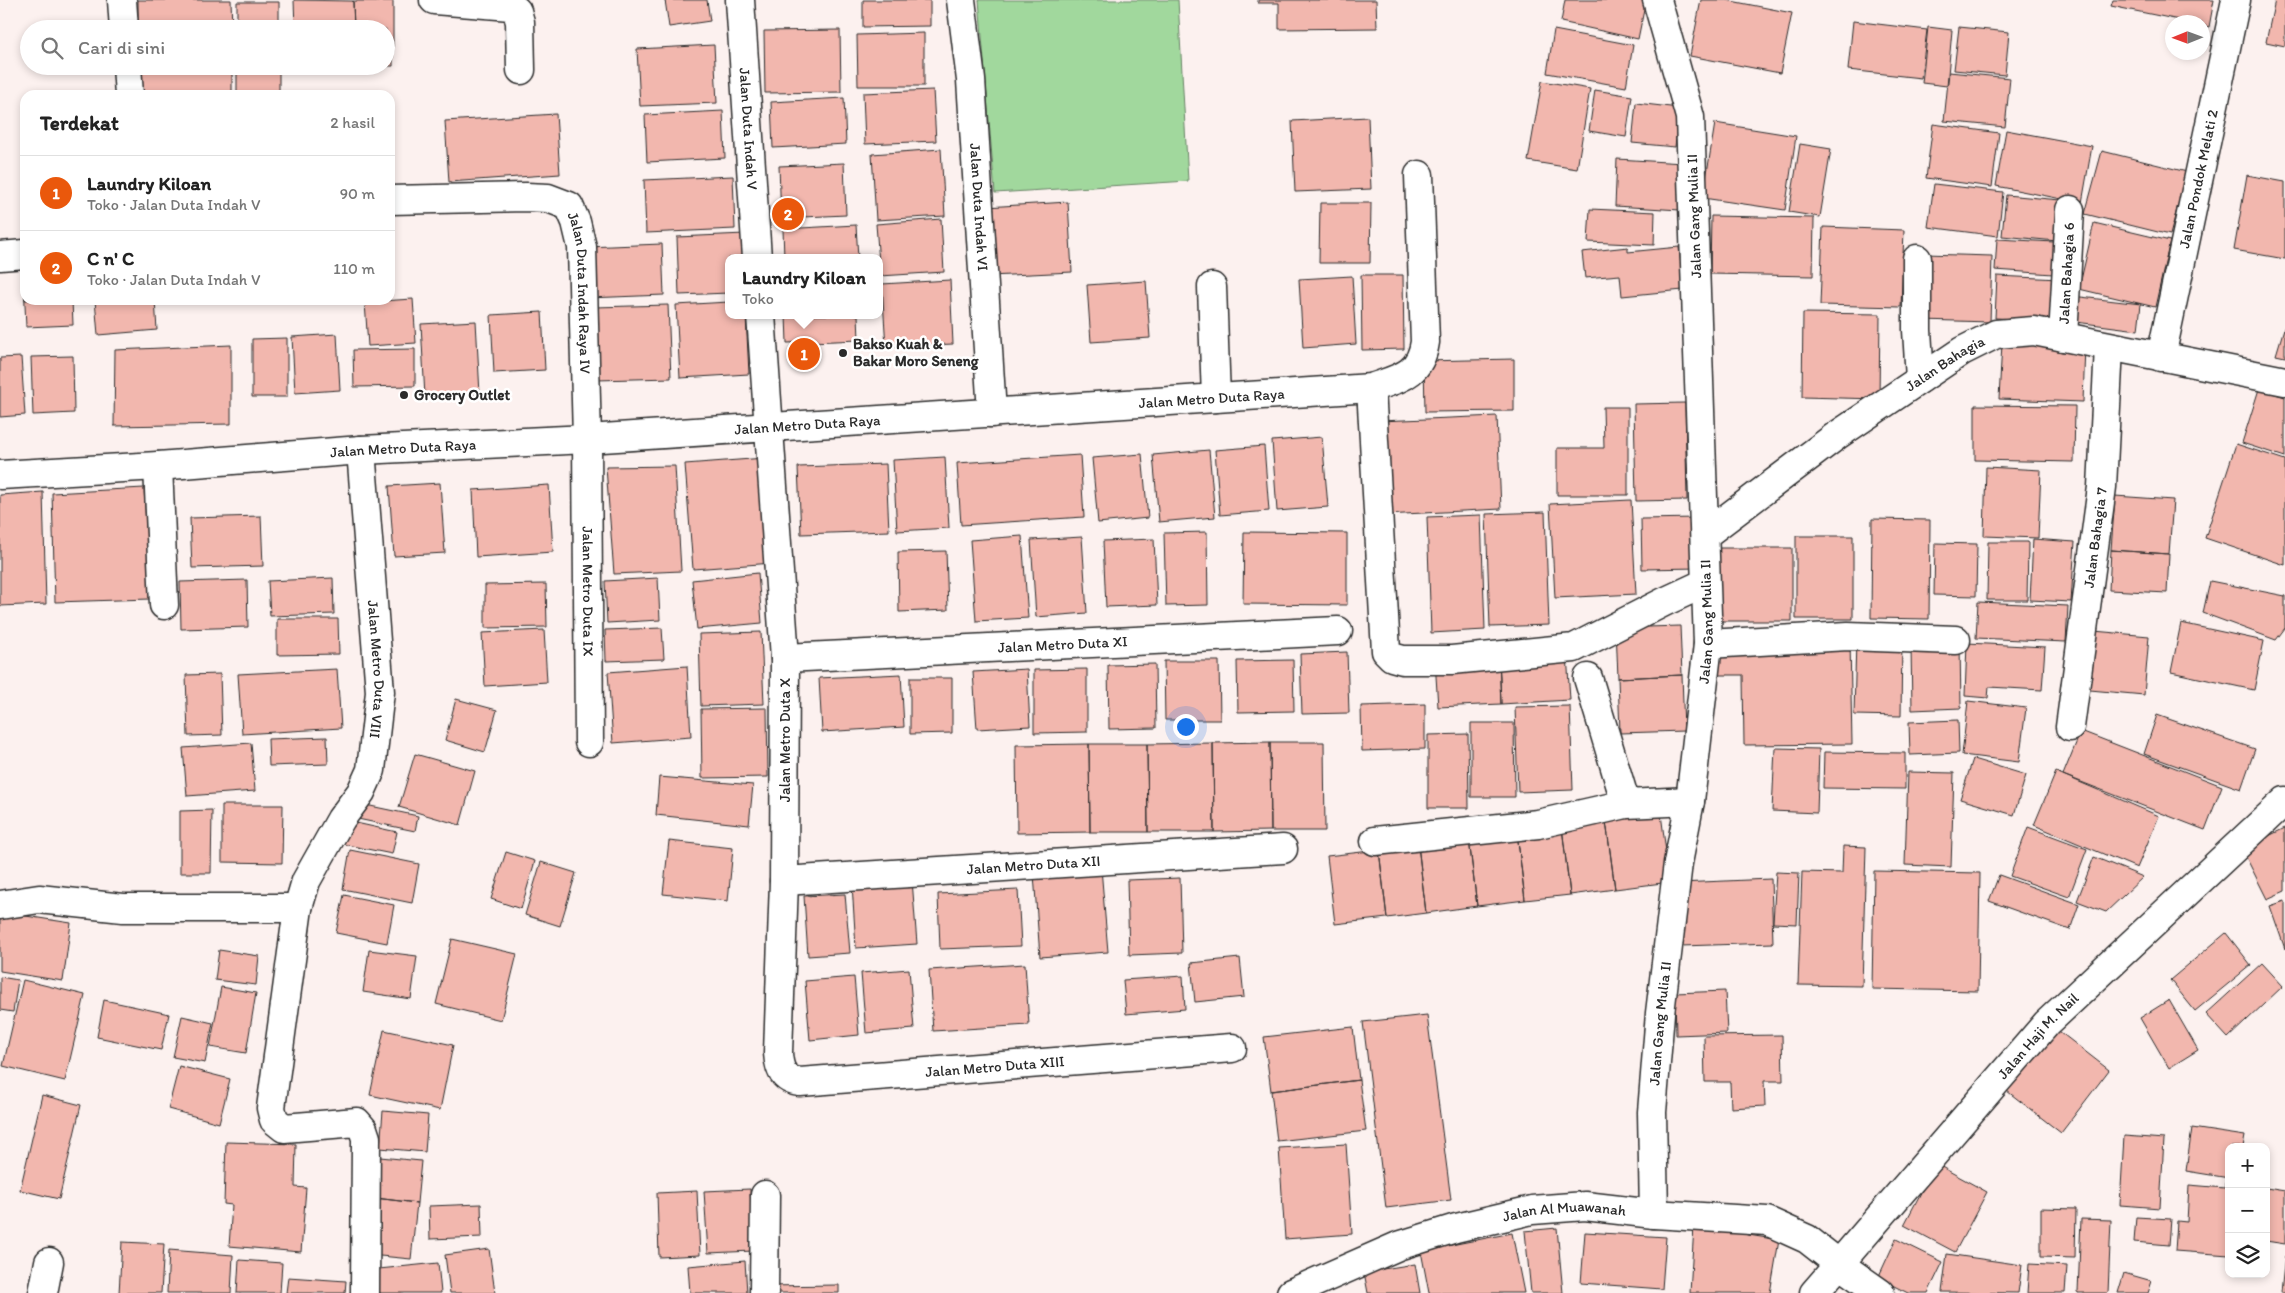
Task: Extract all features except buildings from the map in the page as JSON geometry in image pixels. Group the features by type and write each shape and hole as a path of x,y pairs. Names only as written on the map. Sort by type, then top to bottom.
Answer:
{"street":[{"path":"122,0 123,20"},
{"path":"434,0 511,6 517,11 520,22 521,70"},
{"name":"Jalan Duta Indah V","path":"740,0 757,254"},
{"name":"Jalan Duta Indah VI","path":"961,0 971,80 992,413"},
{"name":"Jalan Gang Mulia II","path":"1654,1214 1652,1112 1660,1013 1678,863 1690,801 1708,644 1705,583 1706,534 1690,117 1657,0"},
{"name":"Jalan Pondok Melati 2","path":"2161,357 2236,0"},
{"path":"128,75 129,90"},
{"name":"Jalan Metro Duta Raya","path":"0,475 158,466 361,450 588,439 1371,388 1407,375 1416,367 1423,356 1425,342 1419,175"},
{"name":"Jalan Duta Indah Raya IV","path":"395,200 526,197 548,198 568,206 576,222 582,247 588,439"},
{"name":"Jalan Bahagia 6","path":"2063,337 2070,210"},
{"path":"0,256 20,254"},
{"path":"1917,259 1917,330 1920,379"},
{"path":"1212,287 1216,398"},
{"path":"761,319 768,427"},
{"name":"Jalan Bahagia","path":"1706,534 1836,436 1962,351 1996,334 2034,331 2110,348 2285,381"},
{"name":"Jalan Bahagia 7","path":"2070,727 2102,487 2110,348"},
{"path":"1371,388 1386,651 1392,657 1402,660 1452,660 1574,648 1705,583"},
{"name":"Jalan Metro Duta X","path":"768,427 785,658 784,881 778,1053"},
{"name":"Jalan Metro Duta IX","path":"588,439 589,742"},
{"name":"Jalan Metro Duta VIII","path":"361,450 380,692 371,770 361,792 341,819 306,881 298,908 271,1108 274,1120 284,1128 356,1122 363,1130 366,1138 367,1195 365,1293"},
{"path":"158,466 164,605"},
{"name":"Jalan Metro Duta XI","path":"785,658 1338,631"},
{"path":"1708,644 1848,636 1956,640"},
{"path":"1588,678 1626,804"},
{"path":"1375,841 1538,824 1626,804 1690,801"},
{"name":"Jalan Haji M. Nail","path":"1814,1293 2047,1022 2285,801"},
{"name":"Jalan Metro Duta XII","path":"784,881 1283,849"},
{"path":"0,905 39,899 123,908 298,908"},
{"name":"Jalan Metro Duta XIII","path":"778,1053 779,1067 783,1075 791,1081 800,1082 1232,1048"},
{"path":"764,1293 765,1196"},
{"name":"Jalan Al Muawanah","path":"1291,1293 1398,1246 1456,1228 1532,1210 1585,1206 1654,1214 1767,1221 1807,1239 1880,1293"},
{"path":"43,1293 49,1262"}],"green space":[{"path":"979,0 1178,0 1188,181 995,193"}],"place":[{"name":"C n' C","path":"788,214"},
{"name":"Bakso Kuah & Bakar Moro Seneng","path":"843,353"},
{"name":"Laundry Kiloan","path":"804,354"},
{"name":"Grocery Outlet","path":"404,395"}]}
